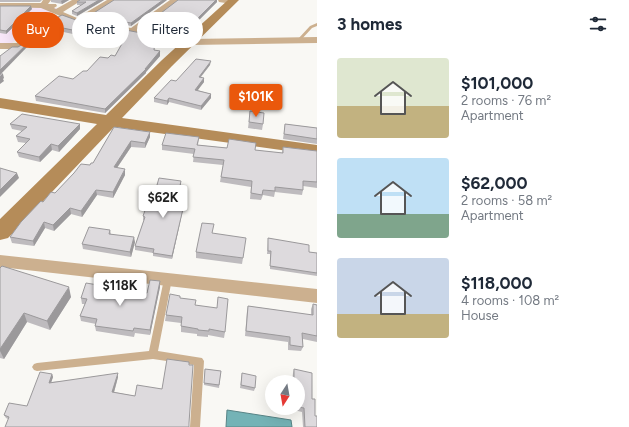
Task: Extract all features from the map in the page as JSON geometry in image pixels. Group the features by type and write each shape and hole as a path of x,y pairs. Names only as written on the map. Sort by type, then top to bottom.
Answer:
{"main road":[{"path":"203,28 229,1"},
{"path":"0,232 109,121 184,48"},
{"path":"0,103 109,121 317,150"}],"street":[{"path":"57,9 78,0"},
{"path":"93,12 112,0"},
{"path":"133,31 175,0"},
{"path":"0,5 45,3 72,18"},
{"path":"129,30 137,32"},
{"path":"203,42 317,40"},
{"path":"0,46 12,46"},
{"path":"0,261 317,296"}],"lane":[{"path":"299,40 317,24"},
{"path":"153,354 168,279"},
{"path":"37,366 153,354 199,362 196,427"}],"shaded area":[{"path":"0,7 58,8 53,12 12,12 12,43 8,46 0,46"}],"water":[{"path":"227,410 291,420 292,427 226,427"}],"building":[{"path":"80,0 99,0 79,12 74,12 72,11 86,2 77,2"},
{"path":"114,0 163,0 146,12 137,12 137,19 131,23 129,23 129,12 95,12"},
{"path":"178,0 216,0 203,13 162,12"},
{"path":"0,6 31,6 25,12 12,12 12,25 6,31 0,30"},
{"path":"64,16 72,19 72,30 64,28"},
{"path":"129,31 137,32 137,48 154,48 154,50 160,51 146,69 105,109 35,96 59,76 73,79 83,71 87,71 100,57 108,58 111,55 115,56 120,48 129,48"},
{"path":"12,47 23,48 0,70 0,56"},
{"path":"196,59 211,61 199,77 204,78 195,90 211,94 201,106 169,98 167,101 154,98 171,80 176,81"},
{"path":"250,111 264,113 263,124 249,122"},
{"path":"22,114 80,124 58,146 51,144 39,157 17,152 30,139 16,136 27,127 10,124"},
{"path":"285,124 317,128 317,139 284,134"},
{"path":"114,127 150,132 145,143 131,141 114,167 125,169 113,192 96,190 81,211 70,208 53,225 44,222 33,241 10,237 21,222 41,201 43,202 51,192 55,193 81,164 90,165 93,163"},
{"path":"166,133 199,137 197,145 227,148 229,139 256,143 255,150 283,153 283,147 317,151 317,182 303,181 303,190 275,187 275,191 263,190 262,195 251,193 252,181 221,177 224,160 193,157 195,149 162,145"},
{"path":"0,168 17,173 0,190"},
{"path":"159,178 181,181 178,195 186,196 172,256 153,253 154,249 135,246 145,217 143,216 147,205 151,206"},
{"path":"202,223 214,224 212,233 246,238 243,258 196,252"},
{"path":"89,227 110,230 109,234 134,237 130,252 82,244"},
{"path":"268,238 309,245 309,252 317,253 317,273 270,266 271,251 268,251"},
{"path":"2,266 69,287 47,321 24,313 0,349 0,268"},
{"path":"150,280 160,281 150,330 134,328 133,331 95,326 97,319 80,316 87,299 81,298 86,283 98,285 97,287 147,293"},
{"path":"170,294 180,296 180,298 196,300 195,305 217,308 218,297 228,299 225,332 209,329 209,331 198,330 181,326 182,317 166,315"},
{"path":"313,304 317,305 317,336 302,333 303,347 290,345 290,337 246,331 248,306 313,315"},
{"path":"167,359 189,362 189,365 193,365 189,427 5,427 9,417 4,415 9,403 27,406 40,372 52,374 49,383 118,373 112,392 135,396 137,385 162,389"},
{"path":"205,369 221,371 219,385 204,383"},
{"path":"294,369 312,373 312,399 315,399 315,416 317,416 317,427 305,427 305,375 294,375"},
{"path":"242,373 256,376 255,388 241,385"}]}
